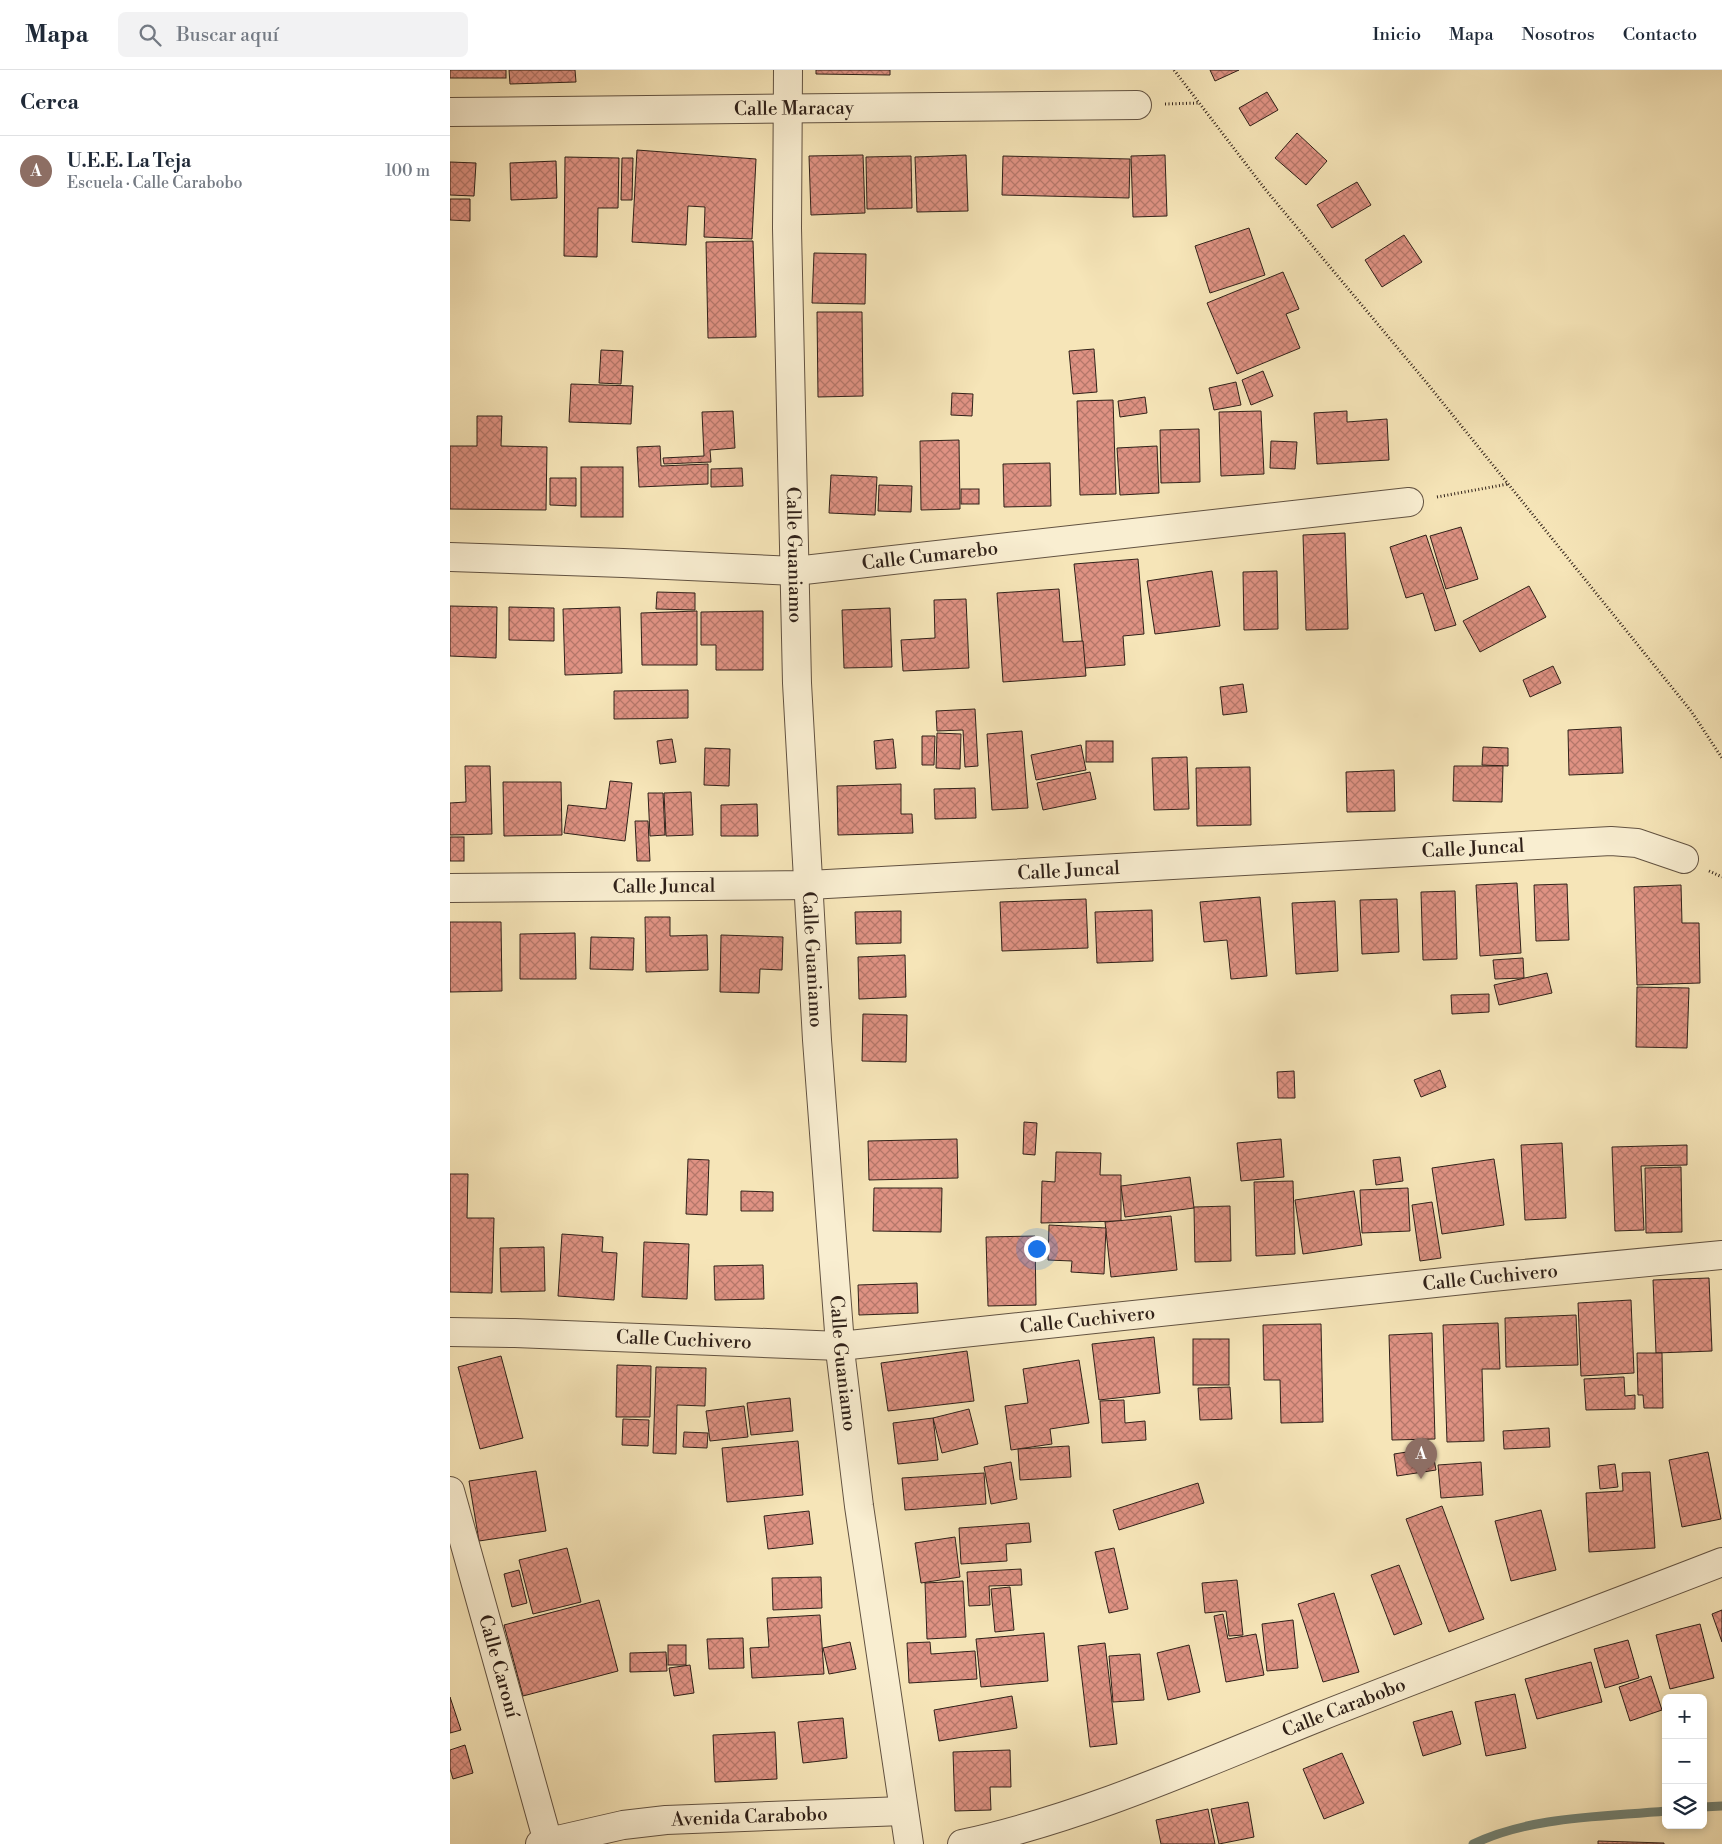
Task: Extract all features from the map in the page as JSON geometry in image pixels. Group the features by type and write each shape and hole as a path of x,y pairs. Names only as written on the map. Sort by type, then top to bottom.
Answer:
{"street":[{"name":"Calle Guaniamo","path":"788,70 787,238 797,683 817,1040 840,1346 859,1506 908,1844"},
{"name":"Calle Maracay","path":"450,112 1137,105"},
{"name":"Calle Cumarebo","path":"450,558 623,563 795,571 1409,502"},
{"name":"Calle Juncal","path":"450,888 809,885 1611,841 1637,843 1684,859"},
{"name":"Calle Cuchivero","path":"450,1332 840,1346 1722,1254"},
{"name":"Calle Caroní","path":"450,1491 544,1843"},
{"name":"Calle Carabobo","path":"962,1844 1057,1818 1123,1796 1356,1703 1722,1562"},
{"name":"Avenida Carabobo","path":"544,1843 623,1825 666,1820 904,1812"}],"path":[{"path":"1174,70 1265,189 1426,382 1691,711 1722,758"},
{"path":"1137,105 1200,103"},
{"path":"1409,502 1508,484"}],"building":[{"path":"450,70 506,70 506,78 450,78"},
{"path":"509,70 575,70 576,82 510,84"},
{"path":"816,70 890,70 890,75 816,74"},
{"path":"1210,70 1239,70 1215,81"},
{"path":"1267,92 1278,110 1250,126 1239,108"},
{"path":"1297,133 1327,161 1306,185 1275,158"},
{"path":"637,150 756,159 752,239 704,237 705,207 688,206 686,245 632,242"},
{"path":"863,155 865,213 811,215 809,156"},
{"path":"966,155 968,211 917,212 915,157"},
{"path":"1165,155 1167,216 1133,217 1131,156"},
{"path":"911,156 912,208 867,209 866,157"},
{"path":"1003,156 1130,159 1129,198 1002,195"},
{"path":"565,157 619,158 618,208 598,208 597,257 564,256"},
{"path":"622,158 633,158 632,200 621,200"},
{"path":"556,161 557,198 511,200 510,163"},
{"path":"450,162 476,163 474,196 450,195"},
{"path":"1357,182 1371,205 1332,228 1317,205"},
{"path":"450,199 470,199 470,221 450,220"},
{"path":"1249,228 1265,275 1210,293 1195,246"},
{"path":"1404,235 1422,262 1382,287 1365,260"},
{"path":"753,241 756,337 708,338 706,242"},
{"path":"814,253 866,254 865,304 812,303"},
{"path":"1283,272 1299,309 1286,314 1300,348 1237,374 1207,303"},
{"path":"817,312 862,312 863,396 818,397"},
{"path":"1094,349 1097,392 1073,394 1069,351"},
{"path":"601,350 623,351 621,384 599,383"},
{"path":"1263,371 1273,396 1251,405 1242,380"},
{"path":"1236,382 1241,405 1214,410 1209,388"},
{"path":"571,384 633,386 631,424 569,422"},
{"path":"952,393 973,394 972,416 951,415"},
{"path":"1145,397 1147,413 1120,417 1118,401"},
{"path":"1113,400 1116,494 1080,495 1077,401"},
{"path":"733,411 735,448 710,450 711,462 664,464 663,458 704,456 702,412"},
{"path":"1261,411 1264,474 1221,476 1219,412"},
{"path":"1347,411 1347,422 1387,419 1389,460 1317,464 1314,413"},
{"path":"477,416 502,416 501,446 547,447 546,510 450,509 450,446 477,446"},
{"path":"1199,429 1200,482 1161,483 1160,430"},
{"path":"959,440 960,509 921,510 920,441"},
{"path":"1271,441 1297,442 1295,469 1270,468"},
{"path":"660,446 661,466 708,464 708,484 639,487 637,447"},
{"path":"1157,446 1159,493 1120,495 1117,448"},
{"path":"1050,463 1051,506 1004,507 1003,464"},
{"path":"581,467 623,467 623,517 581,517"},
{"path":"742,468 743,486 711,487 711,469"},
{"path":"831,475 877,477 875,515 829,513"},
{"path":"550,478 576,478 576,506 550,505"},
{"path":"879,485 912,486 911,512 878,511"},
{"path":"961,489 979,489 979,504 961,504"},
{"path":"1461,527 1478,579 1446,589 1430,536"},
{"path":"1345,533 1348,629 1306,630 1303,535"},
{"path":"1426,535 1456,625 1435,631 1423,593 1406,598 1390,547"},
{"path":"1138,559 1144,634 1123,636 1125,665 1085,668 1074,564"},
{"path":"1212,571 1220,626 1155,634 1147,581"},
{"path":"1277,571 1278,629 1244,630 1243,572"},
{"path":"1529,586 1546,617 1480,652 1463,621"},
{"path":"1059,589 1063,642 1083,641 1086,676 1003,682 997,593"},
{"path":"657,592 695,593 695,610 656,609"},
{"path":"966,599 969,668 903,671 901,640 935,638 934,600"},
{"path":"450,606 497,607 496,658 450,656"},
{"path":"509,607 554,608 554,641 509,640"},
{"path":"620,607 622,673 565,675 563,609"},
{"path":"890,608 892,667 844,668 842,610"},
{"path":"697,611 697,665 642,665 641,613"},
{"path":"763,611 763,670 716,670 716,645 701,645 701,612"},
{"path":"1553,666 1561,683 1530,697 1523,680"},
{"path":"1243,684 1247,712 1223,715 1220,687"},
{"path":"688,690 688,718 614,719 614,691"},
{"path":"975,709 978,766 965,767 963,730 937,731 936,711"},
{"path":"1621,727 1623,773 1569,775 1568,730"},
{"path":"1022,731 1028,808 992,810 987,734"},
{"path":"937,733 961,734 960,769 936,768"},
{"path":"922,736 935,736 934,765 922,765"},
{"path":"672,739 676,762 660,764 657,741"},
{"path":"893,739 896,768 876,769 874,741"},
{"path":"1086,741 1113,741 1113,762 1086,762"},
{"path":"1081,745 1086,770 1036,780 1031,755"},
{"path":"1483,747 1508,748 1508,766 1482,765"},
{"path":"705,748 730,749 729,786 704,785"},
{"path":"1187,757 1189,809 1154,810 1152,758"},
{"path":"465,766 490,766 492,834 450,835 450,803 466,802"},
{"path":"1454,766 1503,766 1502,802 1453,801"},
{"path":"1250,767 1251,825 1197,826 1196,768"},
{"path":"1394,770 1395,811 1347,812 1346,772"},
{"path":"1090,772 1096,799 1043,810 1037,783"},
{"path":"610,781 632,783 625,841 564,833 568,805 606,809"},
{"path":"503,782 561,782 562,835 504,836"},
{"path":"901,784 901,814 912,814 913,833 838,835 837,786"},
{"path":"975,788 976,818 935,819 934,789"},
{"path":"691,792 693,835 666,836 664,793"},
{"path":"648,793 663,793 665,835 650,836"},
{"path":"757,804 758,836 721,836 721,805"},
{"path":"635,821 648,821 650,861 637,861"},
{"path":"450,837 464,837 464,861 450,861"},
{"path":"1517,883 1521,953 1480,956 1476,885"},
{"path":"1567,884 1569,940 1536,941 1534,885"},
{"path":"1681,885 1682,923 1699,923 1700,983 1637,985 1634,887"},
{"path":"1455,891 1457,959 1423,960 1421,892"},
{"path":"1260,897 1267,976 1231,979 1227,940 1204,942 1200,902"},
{"path":"1086,899 1088,948 1002,951 1000,902"},
{"path":"1397,899 1399,952 1362,954 1360,900"},
{"path":"1335,901 1338,971 1296,974 1292,903"},
{"path":"1152,910 1153,961 1097,963 1095,912"},
{"path":"901,911 901,943 856,944 855,912"},
{"path":"645,917 670,917 670,936 707,935 708,970 646,972"},
{"path":"450,922 501,922 502,991 450,992"},
{"path":"575,933 576,979 520,979 520,934"},
{"path":"721,935 783,937 782,970 760,969 759,993 720,992"},
{"path":"591,937 634,938 633,970 590,969"},
{"path":"905,955 906,997 859,999 858,957"},
{"path":"1523,958 1524,978 1495,979 1493,960"},
{"path":"1547,973 1552,993 1499,1005 1494,985"},
{"path":"1637,987 1689,988 1687,1048 1636,1047"},
{"path":"1489,994 1489,1012 1452,1014 1451,995"},
{"path":"863,1014 907,1015 906,1062 862,1061"},
{"path":"1440,1070 1446,1087 1421,1097 1414,1080"},
{"path":"1294,1071 1295,1098 1278,1098 1277,1072"},
{"path":"1024,1122 1037,1123 1035,1155 1023,1154"},
{"path":"957,1139 958,1178 869,1180 868,1141"},
{"path":"1281,1139 1284,1177 1241,1181 1237,1143"},
{"path":"1562,1143 1566,1218 1525,1220 1521,1145"},
{"path":"1687,1145 1687,1165 1641,1166 1644,1230 1615,1231 1612,1147"},
{"path":"1056,1152 1101,1153 1100,1175 1121,1175 1121,1221 1041,1223 1042,1181 1055,1182"},
{"path":"1400,1157 1403,1181 1376,1185 1373,1160"},
{"path":"688,1159 709,1160 707,1215 686,1214"},
{"path":"1494,1159 1504,1225 1442,1234 1432,1168"},
{"path":"1681,1167 1682,1232 1646,1233 1645,1168"},
{"path":"450,1174 468,1174 467,1218 494,1218 492,1293 450,1292"},
{"path":"1190,1177 1194,1208 1125,1217 1121,1186"},
{"path":"1293,1181 1295,1254 1256,1256 1254,1182"},
{"path":"874,1188 942,1188 941,1232 873,1231"},
{"path":"1408,1188 1410,1231 1362,1233 1360,1190"},
{"path":"741,1191 773,1192 773,1211 741,1211"},
{"path":"1354,1191 1362,1245 1303,1254 1295,1200"},
{"path":"1432,1202 1441,1258 1420,1261 1412,1205"},
{"path":"1230,1206 1231,1261 1195,1262 1194,1207"},
{"path":"1171,1216 1177,1270 1111,1277 1105,1222"},
{"path":"1049,1225 1106,1228 1104,1274 1071,1272 1072,1261 1048,1260"},
{"path":"562,1234 603,1237 602,1252 617,1253 614,1300 558,1296"},
{"path":"1035,1236 1036,1305 988,1306 986,1237"},
{"path":"644,1242 689,1244 687,1299 642,1297"},
{"path":"544,1247 545,1291 501,1292 500,1248"},
{"path":"763,1265 764,1299 715,1300 714,1266"},
{"path":"1709,1278 1712,1351 1656,1353 1653,1280"},
{"path":"917,1283 918,1313 859,1315 858,1285"},
{"path":"1631,1300 1634,1373 1581,1376 1578,1303"},
{"path":"1576,1315 1578,1365 1506,1367 1505,1318"},
{"path":"1498,1323 1500,1369 1482,1369 1484,1441 1447,1442 1443,1325"},
{"path":"1321,1324 1323,1422 1281,1423 1280,1380 1264,1380 1263,1325"},
{"path":"1432,1333 1435,1439 1392,1440 1389,1335"},
{"path":"1154,1337 1160,1393 1099,1400 1092,1344"},
{"path":"1193,1339 1229,1339 1229,1385 1193,1385"},
{"path":"967,1351 974,1401 888,1411 881,1363"},
{"path":"1637,1353 1662,1353 1663,1408 1644,1408 1643,1395 1638,1395"},
{"path":"501,1356 523,1438 480,1449 458,1367"},
{"path":"1079,1360 1089,1423 1050,1429 1052,1444 1011,1450 1005,1406 1028,1403 1023,1369"},
{"path":"617,1365 651,1366 650,1417 616,1417"},
{"path":"656,1367 706,1368 705,1406 677,1405 676,1454 653,1453"},
{"path":"1624,1377 1625,1396 1635,1395 1635,1409 1586,1410 1584,1379"},
{"path":"1230,1387 1232,1419 1200,1420 1198,1388"},
{"path":"790,1398 793,1431 751,1435 747,1403"},
{"path":"1124,1400 1125,1423 1145,1421 1146,1440 1102,1443 1100,1401"},
{"path":"744,1406 748,1437 710,1441 706,1411"},
{"path":"969,1409 978,1444 942,1453 933,1418"},
{"path":"933,1418 938,1460 898,1464 893,1423"},
{"path":"623,1419 649,1420 648,1446 622,1445"},
{"path":"1549,1428 1550,1447 1504,1449 1503,1431"},
{"path":"684,1432 708,1433 707,1448 683,1447"},
{"path":"798,1441 803,1495 727,1502 722,1448"},
{"path":"1069,1446 1071,1477 1020,1480 1018,1449"},
{"path":"1432,1448 1436,1470 1397,1476 1394,1454"},
{"path":"1708,1452 1721,1519 1682,1527 1669,1460"},
{"path":"1011,1462 1017,1499 991,1504 984,1467"},
{"path":"1481,1462 1483,1495 1441,1498 1438,1465"},
{"path":"1615,1464 1618,1487 1600,1489 1598,1466"},
{"path":"536,1471 546,1531 479,1541 469,1481"},
{"path":"1650,1472 1655,1548 1589,1552 1586,1493 1623,1491 1622,1473"},
{"path":"984,1473 986,1504 905,1510 902,1478"},
{"path":"1198,1483 1204,1503 1119,1530 1113,1510"},
{"path":"1442,1506 1484,1619 1449,1632 1406,1519"},
{"path":"1541,1510 1556,1570 1511,1581 1495,1521"},
{"path":"809,1511 813,1544 768,1549 764,1516"},
{"path":"1029,1523 1031,1542 1006,1544 1007,1561 961,1564 959,1528"},
{"path":"955,1537 960,1577 921,1583 915,1543"},
{"path":"567,1548 581,1602 533,1614 519,1560"},
{"path":"1114,1548 1128,1609 1109,1613 1095,1552"},
{"path":"1399,1565 1422,1624 1394,1635 1371,1575"},
{"path":"1021,1569 1022,1585 989,1586 990,1605 969,1606 967,1572"},
{"path":"519,1570 527,1603 512,1607 504,1574"},
{"path":"821,1577 822,1608 773,1610 772,1578"},
{"path":"1237,1580 1243,1635 1229,1636 1226,1611 1205,1613 1202,1583"},
{"path":"963,1581 966,1637 927,1639 925,1583"},
{"path":"1010,1587 1014,1630 995,1632 991,1589"},
{"path":"1334,1593 1359,1672 1323,1682 1298,1604"},
{"path":"599,1600 618,1671 523,1696 504,1625"},
{"path":"1722,1610 1722,1642 1712,1614"},
{"path":"1223,1614 1228,1639 1256,1634 1264,1675 1226,1682 1214,1616"},
{"path":"820,1615 824,1674 752,1678 750,1648 769,1647 767,1618"},
{"path":"1293,1620 1298,1668 1267,1671 1262,1624"},
{"path":"1700,1624 1714,1678 1670,1689 1656,1635"},
{"path":"1044,1633 1048,1681 981,1687 976,1639"},
{"path":"743,1638 744,1668 709,1669 707,1639"},
{"path":"1628,1640 1639,1678 1605,1688 1594,1649"},
{"path":"850,1642 856,1669 829,1674 823,1648"},
{"path":"930,1642 931,1654 975,1651 977,1679 909,1683 907,1643"},
{"path":"1105,1643 1117,1744 1090,1747 1078,1646"},
{"path":"668,1645 686,1645 686,1665 668,1665"},
{"path":"1189,1645 1200,1692 1168,1700 1157,1653"},
{"path":"666,1652 667,1671 630,1672 630,1653"},
{"path":"1140,1654 1144,1700 1113,1702 1109,1656"},
{"path":"1591,1662 1602,1702 1537,1719 1525,1679"},
{"path":"690,1665 694,1693 674,1696 669,1668"},
{"path":"1651,1676 1662,1710 1630,1721 1619,1687"},
{"path":"1515,1694 1526,1748 1486,1756 1475,1702"},
{"path":"1012,1696 1017,1728 939,1741 934,1710"},
{"path":"450,1697 461,1730 450,1733"},
{"path":"1452,1711 1461,1744 1423,1756 1413,1722"},
{"path":"843,1718 847,1758 803,1763 798,1722"},
{"path":"775,1732 777,1779 715,1782 713,1735"},
{"path":"465,1745 473,1773 453,1779 450,1769 450,1750"},
{"path":"1010,1750 1011,1787 990,1787 991,1810 955,1811 953,1752"},
{"path":"1342,1753 1364,1803 1324,1819 1303,1769"},
{"path":"1248,1802 1254,1837 1219,1844 1211,1809"},
{"path":"1208,1809 1215,1844 1161,1844 1156,1820"},
{"path":"1598,1841 1664,1843 1664,1844 1598,1844"}],"waterway":[{"path":"1707,1807 1722,1806"},
{"path":"1473,1844 1519,1828 1543,1823 1568,1819 1662,1811"}],"place":[{"name":"U.E.E. La Teja","path":"1421,1479"}]}
